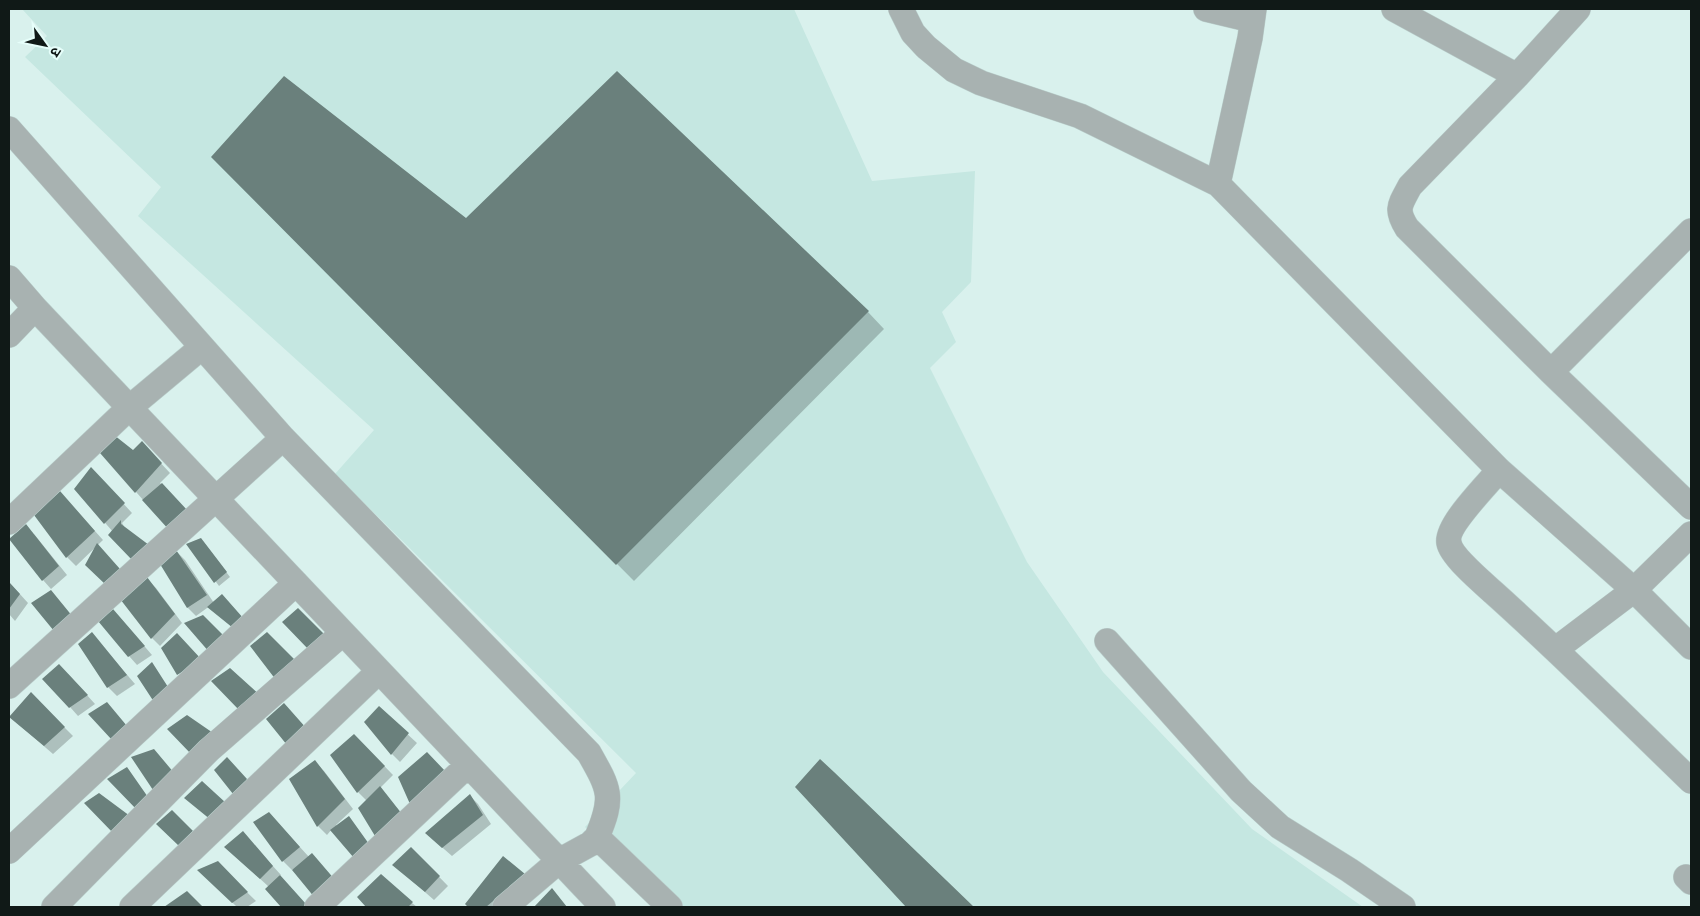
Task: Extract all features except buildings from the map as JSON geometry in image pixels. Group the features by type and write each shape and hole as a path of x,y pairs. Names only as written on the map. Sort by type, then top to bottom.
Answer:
{"street":[{"path":"900,9 913,33 926,47 954,70 981,83 1080,116 1218,184 1499,470 1634,590 1691,647"},
{"path":"1206,9 1253,14 1218,184"},
{"path":"1394,9 1517,76"},
{"path":"1578,9 1517,76 1410,186 1400,206 1400,217 1407,228 1551,372 1691,507"},
{"path":"9,129 283,438 589,753 607,786 608,801 605,818 598,837 590,844 559,860 505,907"},
{"path":"1551,372 1691,231"},
{"path":"9,278 129,408 603,907"},
{"path":"9,335 35,308"},
{"path":"9,522 129,408 202,347"},
{"path":"9,686 283,438"},
{"path":"1499,470 1459,517 1451,530 1448,544 1476,577 1556,649 1691,781"},
{"path":"1556,649 1634,590 1691,534"},
{"path":"9,851 296,583"},
{"path":"54,907 209,750 343,633"},
{"path":"1107,641 1241,791 1280,827 1349,870 1403,907"},
{"path":"132,907 379,671"},
{"path":"318,907 468,765"},
{"path":"598,837 670,907"}],"shaded area":[{"path":"22,9 794,9 872,181 975,171 971,282 942,312 956,342 930,368 1027,562 1103,672 1252,829 1363,907 671,907 585,827 636,773 335,474 374,430 138,216 161,187 25,57 47,36"}]}
